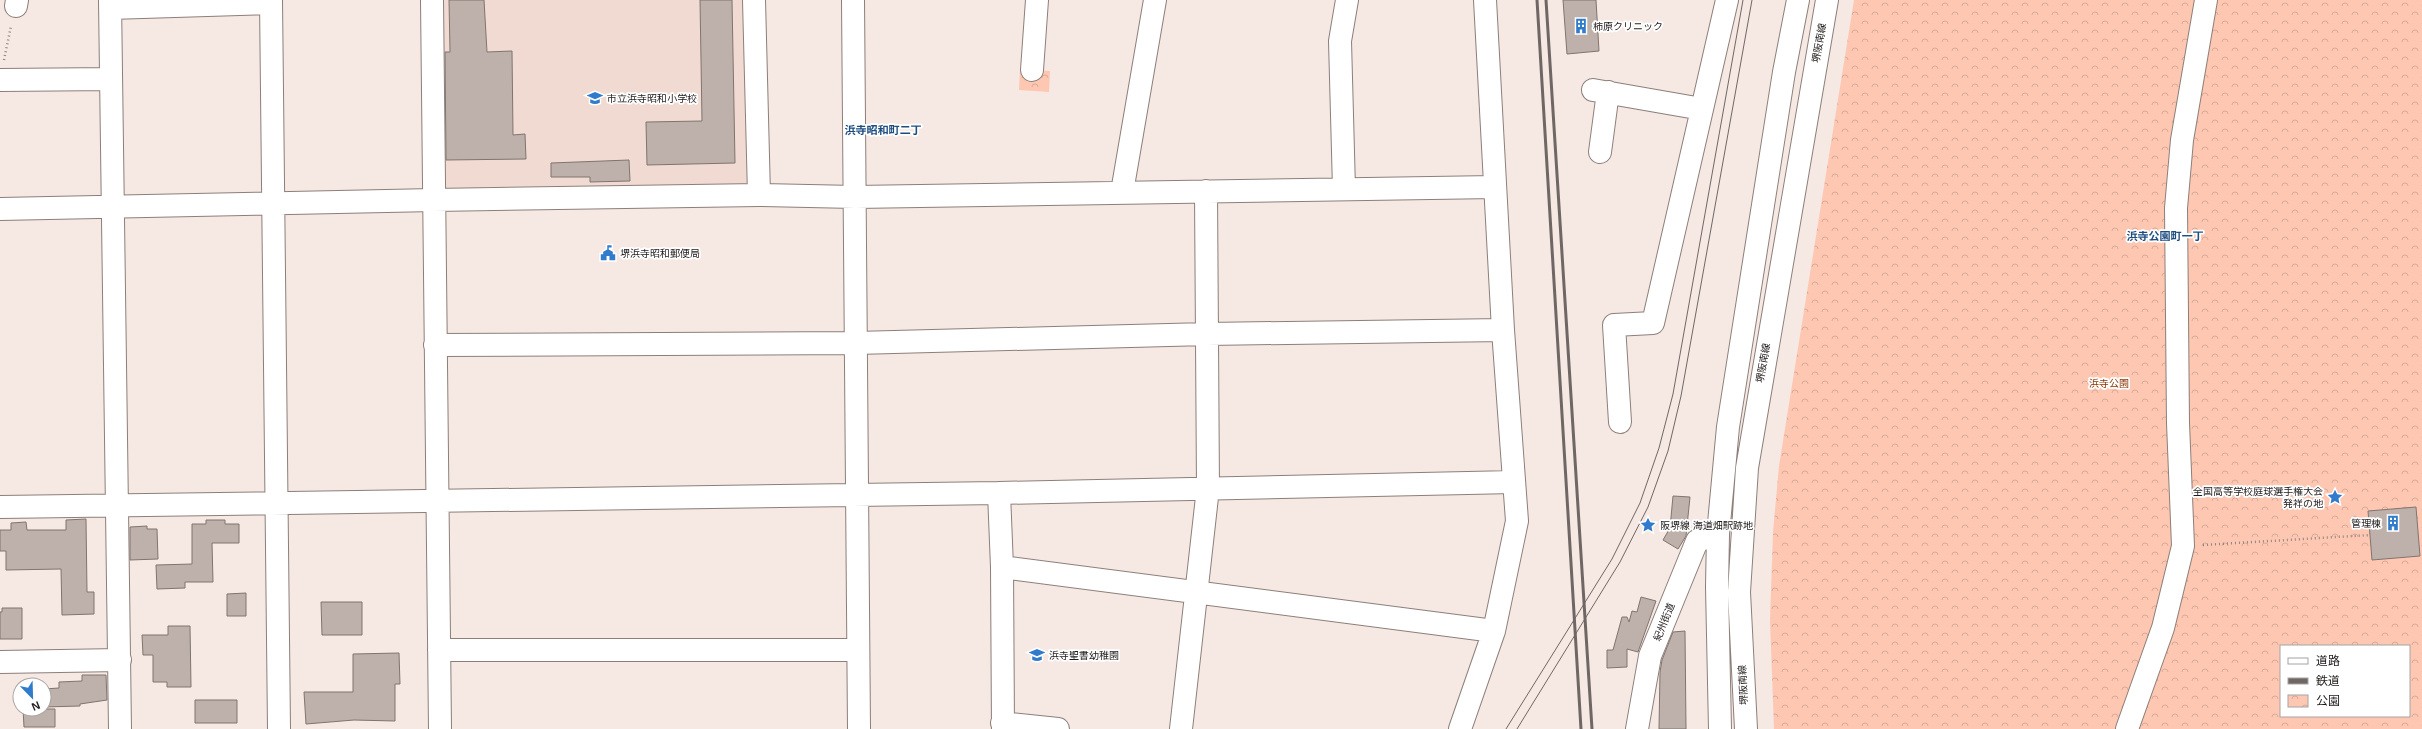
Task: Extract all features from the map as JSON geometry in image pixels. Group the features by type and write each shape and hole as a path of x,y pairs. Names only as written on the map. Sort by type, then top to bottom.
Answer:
{"street":[{"path":"432,0 440,729 436,729"},
{"path":"754,0 759,195"},
{"path":"853,0 859,729"},
{"path":"1032,70 1037,0"},
{"path":"1122,192 1155,0"},
{"path":"1344,189 1340,41 1348,0"},
{"path":"1460,729 1494,631 1517,521 1503,330 1485,0"},
{"path":"1620,422 1614,325 1653,323 1727,0"},
{"path":"1720,729 1717,587 1718,534 1728,427 1784,72 1798,0"},
{"name":"堺阪南線","path":"1746,729 1739,592 1747,468 1827,0"},
{"path":"2128,729 2163,628 2183,546 2178,424 2176,208 2182,140 2206,0"},
{"path":"120,729 110,4 271,1 278,729"},
{"path":"0,80 111,79"},
{"path":"1600,152 1600,91 1702,109"},
{"path":"0,209 759,195 855,197 1496,187"},
{"path":"1181,729 1208,488 1206,191"},
{"path":"435,344 856,343 1207,334 1503,330"},
{"path":"0,507 437,499 999,493 1514,482"},
{"path":"999,493 1002,566 1002,726 1058,729"},
{"name":"紀州街道","path":"1637,729 1650,656 1697,541 1718,534"},
{"path":"1002,566 1196,594 1494,631"},
{"path":"439,650 858,650"},
{"path":"0,662 120,660"}],"path":[{"path":"0,80 16,3"},
{"path":"2183,546 2370,535"}],"shaded area":[{"name":"市立浜寺昭和小学校","path":"432,0 754,0 759,195 434,200"}],"green space":[{"name":"浜寺公園","path":"1854,0 2422,0 2422,729 1774,729 1770,620 1773,532 1779,466"},
{"path":"1020,69 1050,71 1049,92 1019,90"}],"building":[{"path":"449,0 484,0 487,52 512,51 513,135 525,134 526,159 446,160 445,52 450,52"},
{"path":"700,0 732,0 735,163 647,165 646,122 702,121"},
{"name":"柿原クリニック","path":"1563,0 1596,0 1599,51 1567,54"},
{"path":"629,160 630,181 590,182 590,177 551,177 551,163"},
{"path":"1673,496 1690,497 1686,536 1678,549 1663,540 1670,528"},
{"name":"管理棟","path":"2416,507 2420,556 2372,560 2368,511"},
{"path":"86,519 87,592 94,592 94,614 62,615 61,569 6,570 6,551 0,551 0,530 11,530 11,523 26,522 27,530 66,530 66,520"},
{"path":"206,520 225,520 225,524 239,524 239,543 212,543 213,582 185,582 185,588 157,589 156,565 192,564 192,524 206,524"},
{"path":"147,526 147,529 157,529 158,559 130,560 130,527"},
{"path":"246,593 246,616 227,616 227,594"},
{"path":"1641,597 1656,601 1638,652 1627,649 1627,667 1607,668 1607,650 1613,650 1622,617 1627,617 1629,622 1632,611 1637,612"},
{"path":"321,602 362,602 362,635 322,635"},
{"path":"2,608 22,608 22,639 0,639 0,612 2,612"},
{"path":"168,626 190,626 191,687 167,687 167,682 153,682 153,655 143,655 142,635 168,635"},
{"path":"1685,631 1686,729 1659,729 1660,672 1662,660 1673,632"},
{"path":"399,653 400,684 395,684 395,721 354,720 306,724 304,692 353,692 353,654"},
{"path":"82,675 106,675 107,700 80,704 80,706 52,707 52,688 59,688 59,682 82,681"},
{"path":"195,700 237,700 237,723 195,723"},
{"path":"52,709 55,709 55,727 24,727 23,717 52,717"}],"tram line":[{"path":"1506,729 1612,559 1640,503 1659,448 1673,394 1743,0"},
{"path":"1517,729 1620,562 1648,507 1668,451 1681,396 1752,0"}],"railway":[{"path":"1537,0 1581,729"},
{"path":"1546,0 1592,729"}],"place":[{"name":"柿原クリニック","path":"1581,26"},
{"name":"市立浜寺昭和小学校","path":"595,98"},
{"name":"堺浜寺昭和郵便局","path":"608,253"},
{"name":"全国高等学校庭球選手権大会 発祥の地","path":"2335,497"},
{"name":"管理棟","path":"2393,523"},
{"name":"阪堺線 海道畑駅跡地","path":"1648,525"},
{"name":"浜寺聖書幼稚園","path":"1037,655"}],"district":[{"name":"浜寺昭和町二丁","path":"883,130"},
{"name":"浜寺公園町一丁","path":"2165,236"}]}
